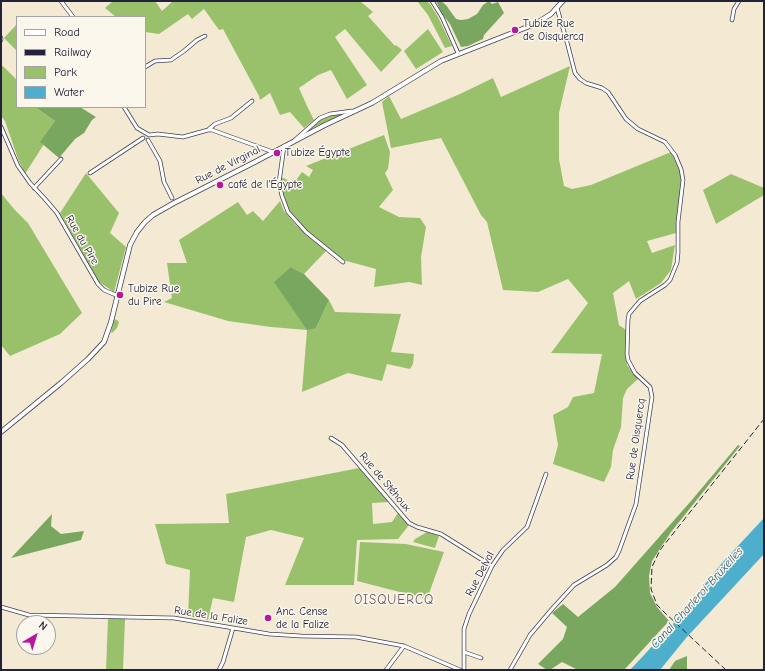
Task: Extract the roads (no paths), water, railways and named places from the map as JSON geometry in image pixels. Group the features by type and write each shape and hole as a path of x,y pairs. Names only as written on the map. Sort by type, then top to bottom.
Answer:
{"street":[{"path":"61,1 72,16"},
{"path":"432,1 442,17 458,53"},
{"name":"Rue de Virginal","path":"1,432 61,383 88,359 104,342 109,332 130,246 136,233 145,222 162,209 293,141 372,103 431,66 458,53 535,24 564,1"},
{"path":"732,20 734,9 739,1"},
{"name":"Rue de Oisquercq","path":"510,670 530,635 554,606 574,585 607,566 616,557 619,551 636,504 652,397 650,387 635,373 628,360 629,314 640,301 665,285 670,280 677,263 678,253 678,222 683,180 681,169 675,155 665,142 638,129 626,119 608,92 602,88 586,83 575,73 557,8"},
{"path":"146,66 155,61 172,60 197,40 205,36"},
{"path":"90,173 147,135 154,134 183,137 208,130 215,124 231,118 252,101"},
{"path":"125,108 137,128 147,135 148,140 160,161 164,182 172,198"},
{"path":"293,141 320,118 329,114 356,111"},
{"name":"Rue du Pire","path":"1,127 18,166 34,188 46,199 57,213 98,284 104,290 118,296"},
{"path":"208,130 273,152"},
{"path":"143,138 148,140"},
{"path":"284,146 279,183 285,206 297,223 343,262"},
{"path":"34,188 61,159"},
{"name":"Rue de Stéhoux","path":"331,438 342,445 409,523 441,534 492,566"},
{"name":"Rue Delval","path":"464,670 464,629 492,566 503,550 527,527 546,474"},
{"name":"Rue de la Falize","path":"1,607 29,615 174,618 286,636 356,637 404,646 460,670"},
{"path":"219,670 223,662 233,628"},
{"path":"386,670 404,646"},
{"path":"464,652 481,658"}],"water":[{"name":"Canal Charleroi-Bruxelles","path":"764,518 764,554 686,638 660,670 630,670 672,625 722,563"}],"railway":[{"path":"726,670 657,605 651,589 652,567 660,550 764,419"}],"place":[{"name":"Tubize Rue de Oisquercq","path":"515,30"},
{"name":"Tubize Égypte","path":"277,153"},
{"name":"café de l'Égypte","path":"220,185"},
{"name":"Tubize Rue du Pire","path":"120,295"},
{"name":"Anc. Cense de la Falize","path":"268,618"}],"district":[{"name":"OISQUERCQ","path":"394,600"}]}
